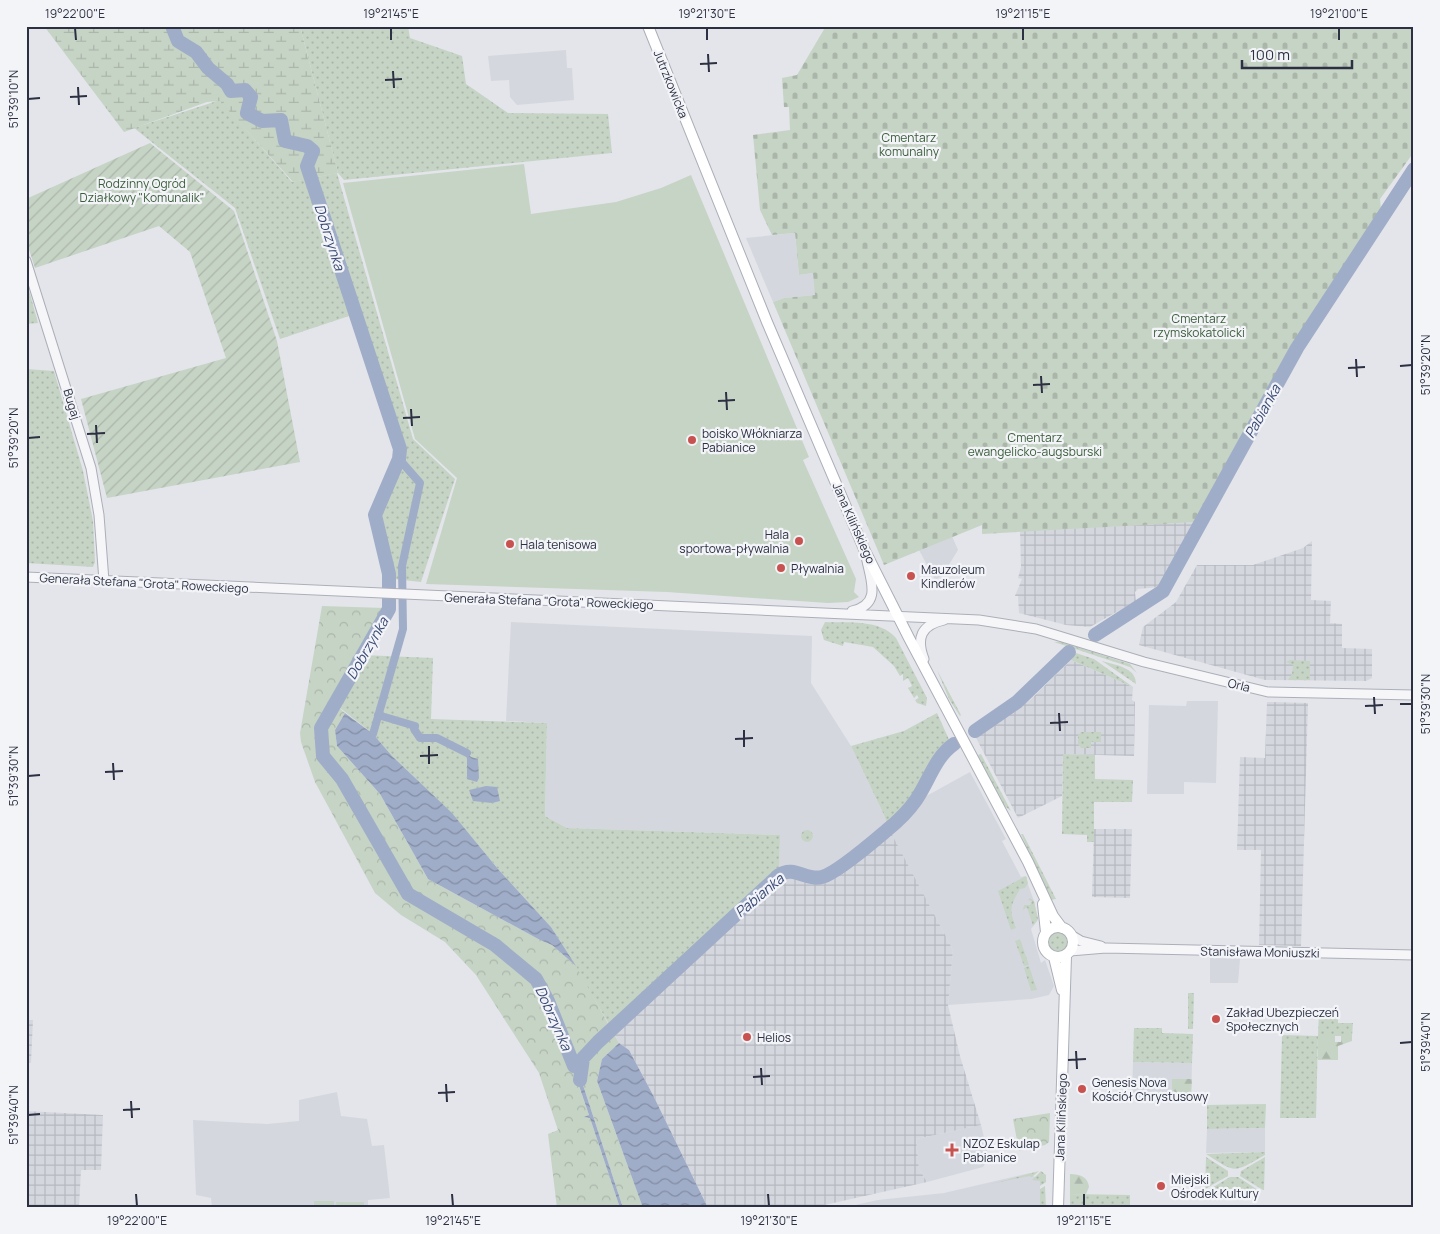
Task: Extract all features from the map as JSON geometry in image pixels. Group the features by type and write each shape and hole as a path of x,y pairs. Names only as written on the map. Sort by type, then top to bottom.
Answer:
{"main road":[{"name":"Jutrzkowicka","path":"648,26 695,142"},
{"name":"Jana Kilińskiego","path":"695,142 771,331 864,549 1028,862 1055,920 1062,928"},
{"name":"Jana Kilińskiego","path":"1041,891 1046,932"},
{"path":"1054,928 1062,928 1071,935 1073,943 1068,954 1054,957 1046,953 1042,945 1046,932 1054,928"},
{"name":"Jana Kilińskiego","path":"1058,1208 1064,996 1068,954"},
{"name":"Jana Kilińskiego","path":"1054,957 1064,996"}],"street":[{"name":"Bugaj","path":"26,261 91,468 99,515 104,581"},
{"path":"836,613 860,609 872,596 872,583 864,549"},
{"name":"Generała Stefana \"Grota\" Roweckiego","path":"26,577 897,615 963,619 1014,625 1070,639"},
{"path":"939,694 921,649 920,638 923,630 929,625 942,621 963,619"},
{"name":"Orla","path":"1070,639 1144,662 1268,692 1414,695"},
{"name":"Stanisława Moniuszki","path":"1071,935 1081,941 1106,948"},
{"name":"Stanisława Moniuszki","path":"1068,954 1106,948 1414,955"}],"shaded area":[{"path":"566,50 567,68 572,68 574,100 517,105 510,97 509,80 491,81 488,56"},
{"path":"795,233 799,275 813,273 816,295 784,298 773,302 746,238"},
{"path":"1197,522 1159,587 1138,589 1135,592 1136,601 1090,627 1066,625 1019,613 1018,596 1015,596 1022,579 1018,578 1021,567 1020,531"},
{"path":"952,536 958,550 942,576 935,580 919,550"},
{"path":"1312,541 1311,600 1331,601 1330,623 1342,624 1342,648 1372,649 1372,678 1366,681 1265,680 1139,645 1143,627 1176,602 1197,565 1253,565 1303,548"},
{"path":"511,622 812,636 811,683 851,746 889,829 832,872 816,878 779,875 780,835 567,828 545,816 547,723 506,721"},
{"path":"1071,660 1133,687 1132,700 1135,702 1134,756 1063,754 1062,796 1018,818 975,736 1030,700"},
{"path":"1187,701 1218,701 1216,783 1184,782 1184,794 1147,794 1149,705 1186,706"},
{"path":"1267,702 1308,703 1301,946 1259,945 1261,850 1237,850 1240,757 1265,758"},
{"path":"970,772 1006,839 1002,841 1021,877 1025,876 1034,901 1038,920 1031,929 1041,963 1045,960 1054,986 1049,995 1031,999 948,1005 953,950 890,832 919,800"},
{"path":"889,829 953,950 948,1005 960,1056 981,1125 916,1139 919,1169 927,1182 811,1208 708,1208 629,1050 619,1043 612,1029 779,875 786,870 792,870 816,878 824,876"},
{"path":"1094,829 1132,829 1130,898 1092,897"},
{"path":"1210,958 1240,959 1238,983 1210,983"},
{"path":"26,1020 33,1020 31,1063 26,1063"},
{"path":"1133,1062 1192,1063 1191,1100 1132,1100"},
{"path":"337,1092 341,1116 367,1119 372,1146 384,1145 390,1198 368,1200 368,1208 212,1208 211,1198 196,1195 193,1120 267,1124 299,1121 299,1100"},
{"path":"26,1111 103,1115 101,1170 81,1170 79,1208 26,1208"},
{"name":"NZOZ Eskulap Pabianice","path":"981,1125 989,1158 983,1167 927,1182 919,1169 916,1139"},
{"path":"1265,1128 1265,1152 1206,1153 1207,1129"},
{"path":"1030,1173 1040,1181 1040,1208 842,1208 878,1200 944,1193"}],"green space":[{"path":"44,26 300,26 338,173 293,182 220,101 207,102 124,132"},
{"path":"300,26 408,26 410,38 462,56 466,84 508,113 608,114 612,153 344,180 338,173"},
{"path":"826,26 1414,26 1414,152 1380,199 1381,210 1293,346 1197,522 982,534 982,525 884,565 773,302 784,298 815,295 813,273 799,275 795,233 772,235 760,210 753,135 790,130 789,107 784,107 782,78 797,75"},
{"path":"220,100 292,182 337,173 413,439 455,479 421,582 394,579 380,514 405,451 358,313 280,339 235,208 134,128"},
{"name":"Rodzinny Ogród Działkowy \"Komunalik\"","path":"150,143 234,211 277,341 300,462 107,498 81,399 226,358 190,252 159,226 35,268 26,240 26,199"},
{"path":"524,164 531,214 616,202 661,188 691,175 809,457 803,460 856,579 854,592 859,597 848,602 828,603 667,592 426,584 457,478 415,439 343,183"},
{"path":"26,279 38,323 26,324"},
{"path":"26,369 54,371 83,471 93,521 95,562 93,567 26,563"},
{"path":"322,606 385,608 334,703 345,713 335,730 337,746 380,794 428,879 552,945 576,966 619,1043 602,1059 597,1081 643,1208 623,1208 583,1085 583,1073 579,1077 554,1015 589,1115 586,1118 590,1118 620,1208 557,1208 548,1134 558,1130 539,1073 476,975 445,942 401,915 375,893 315,782 301,742 300,733"},
{"path":"825,622 863,623 889,632 896,638 927,698 926,706 917,703 915,700 919,698 917,695 914,698 908,688 912,686 908,678 903,681 903,674 900,676 894,666 873,647 844,642 843,646 824,640 821,630"},
{"path":"1054,642 1061,642 1130,664 1137,673 1130,667"},
{"path":"1076,653 1094,659 1133,687 1071,660"},
{"path":"362,655 433,658 431,719 547,723 545,816 567,828 780,835 779,875 612,1029 551,927 498,869 454,816 390,754 373,734 335,704"},
{"path":"1290,660 1310,661 1310,680 1288,680 1292,674 1293,665 1286,662"},
{"path":"1102,661 1129,670 1135,678 1136,684"},
{"path":"937,670 961,715 960,716 949,699"},
{"path":"937,713 952,746 943,752 916,801 889,829 851,746 904,731"},
{"path":"1081,732 1101,732 1101,742 1091,742 1091,748 1081,748 1078,744 1078,735"},
{"path":"981,754 1011,811 1001,803 978,755"},
{"path":"1063,754 1095,755 1095,779 1133,780 1132,802 1094,802 1094,842 1087,842 1087,835 1062,834"},
{"path":"807,830 813,836 807,842 801,836"},
{"path":"1021,834 1023,834 1056,899 1050,900"},
{"path":"1026,876 1028,883 1025,888 1020,889 1012,904 1012,916 1016,928 1011,930 998,891"},
{"path":"1030,898 1034,901 1038,919 1033,926 1027,907 1023,910 1024,905 1030,905 1032,901 1028,900"},
{"path":"1058,931 1068,938 1069,942 1062,952 1058,953 1048,946 1047,942 1054,932"},
{"path":"1020,939 1029,965 1024,966 1015,941"},
{"path":"1029,966 1037,990 1031,991 1024,968"},
{"path":"1188,993 1194,993 1193,1029 1188,1029"},
{"path":"1316,1011 1338,1013 1338,1023 1353,1023 1352,1036 1318,1036 1319,1012"},
{"path":"1134,1028 1162,1028 1162,1033 1193,1034 1192,1063 1133,1062"},
{"path":"1282,1035 1318,1036 1316,1118 1280,1118"},
{"path":"1318,1036 1335,1036 1335,1042 1341,1042 1341,1036 1352,1036 1352,1041 1338,1046 1338,1060 1318,1060"},
{"path":"1172,1079 1192,1079 1191,1094 1176,1094 1172,1089"},
{"path":"1266,1104 1265,1128 1207,1129 1207,1105"},
{"path":"1050,1113 1049,1142 1045,1145 1019,1151 1013,1119"},
{"path":"1265,1152 1265,1155 1255,1161 1235,1169 1224,1165 1206,1154"},
{"path":"1206,1157 1228,1171 1228,1176 1205,1189"},
{"path":"1265,1157 1263,1190 1240,1176 1241,1171"},
{"path":"1039,1171 1032,1177 991,1184"},
{"path":"1041,1171 1046,1175 1046,1182 1040,1186 1040,1181 1032,1180"},
{"path":"1070,1174 1080,1175 1085,1178 1089,1187 1086,1194 1070,1194"},
{"path":"1230,1177 1238,1177 1258,1190 1210,1189"},
{"path":"1045,1186 1046,1208 1040,1208 1040,1189"},
{"path":"1070,1194 1130,1195 1130,1208 1070,1208"},
{"path":"314,1201 334,1201 334,1208 314,1208"},
{"path":"336,1202 364,1202 364,1208 337,1208"}],"water":[{"path":"345,713 373,734 392,756 452,813 498,869 551,927 576,966 552,945 428,879 380,794 337,746 335,730"},
{"path":"467,753 471,757 478,759 479,778 477,782 467,779"},
{"path":"486,786 497,787 500,801 492,803 473,801 469,790"},
{"path":"619,1043 629,1050 708,1208 643,1208 597,1081 602,1059"},
{"path":"566,1048 569,1048 578,1076 579,1073 583,1073 583,1085 623,1208 620,1208 590,1118 584,1117 589,1115"}],"waterway":[{"name":"Dobrzynka","path":"172,26 178,41 196,52 208,68 227,84 231,91 245,90 251,97 247,113 262,121 281,120 285,141 307,146 313,151 307,166 400,449 399,459 375,515 389,574 389,609 321,728 323,756 342,779 408,894 495,945 536,979 548,1001 574,1066"},
{"name":"Pabianka","path":"1095,635 1163,591 1297,348 1414,169"},
{"path":"373,734 403,629 402,566 420,483 399,459"},
{"name":"Pabianka","path":"975,731 1017,702 1069,652"},
{"path":"378,715 415,726 414,729 420,738 437,738 467,753"},
{"name":"Pabianka","path":"580,1080 583,1058 598,1042 779,875 784,872 795,872 816,878 822,877 846,863 891,827 913,804 937,762 947,749 954,744"}],"place":[{"name":"boisko Włókniarza Pabianice","path":"692,440"},
{"name":"Hala sportowa-pływalnia","path":"799,541"},
{"name":"Hala tenisowa","path":"510,544"},
{"name":"Pływalnia","path":"781,568"},
{"name":"Mauzoleum Kindlerów","path":"911,576"},
{"name":"Zakład Ubezpieczeń Społecznych","path":"1216,1019"},
{"name":"Helios","path":"747,1037"},
{"name":"Genesis Nova Kościół Chrystusowy","path":"1082,1089"},
{"name":"NZOZ Eskulap Pabianice","path":"952,1150"},
{"name":"Miejski Ośrodek Kultury","path":"1161,1186"}],"park label":[{"name":"Cmentarz komunalny","path":"909,144"},
{"name":"Cmentarz rzymskokatolicki","path":"1199,325"},
{"name":"Cmentarz ewangelicko-augsburski","path":"1035,444"}]}
